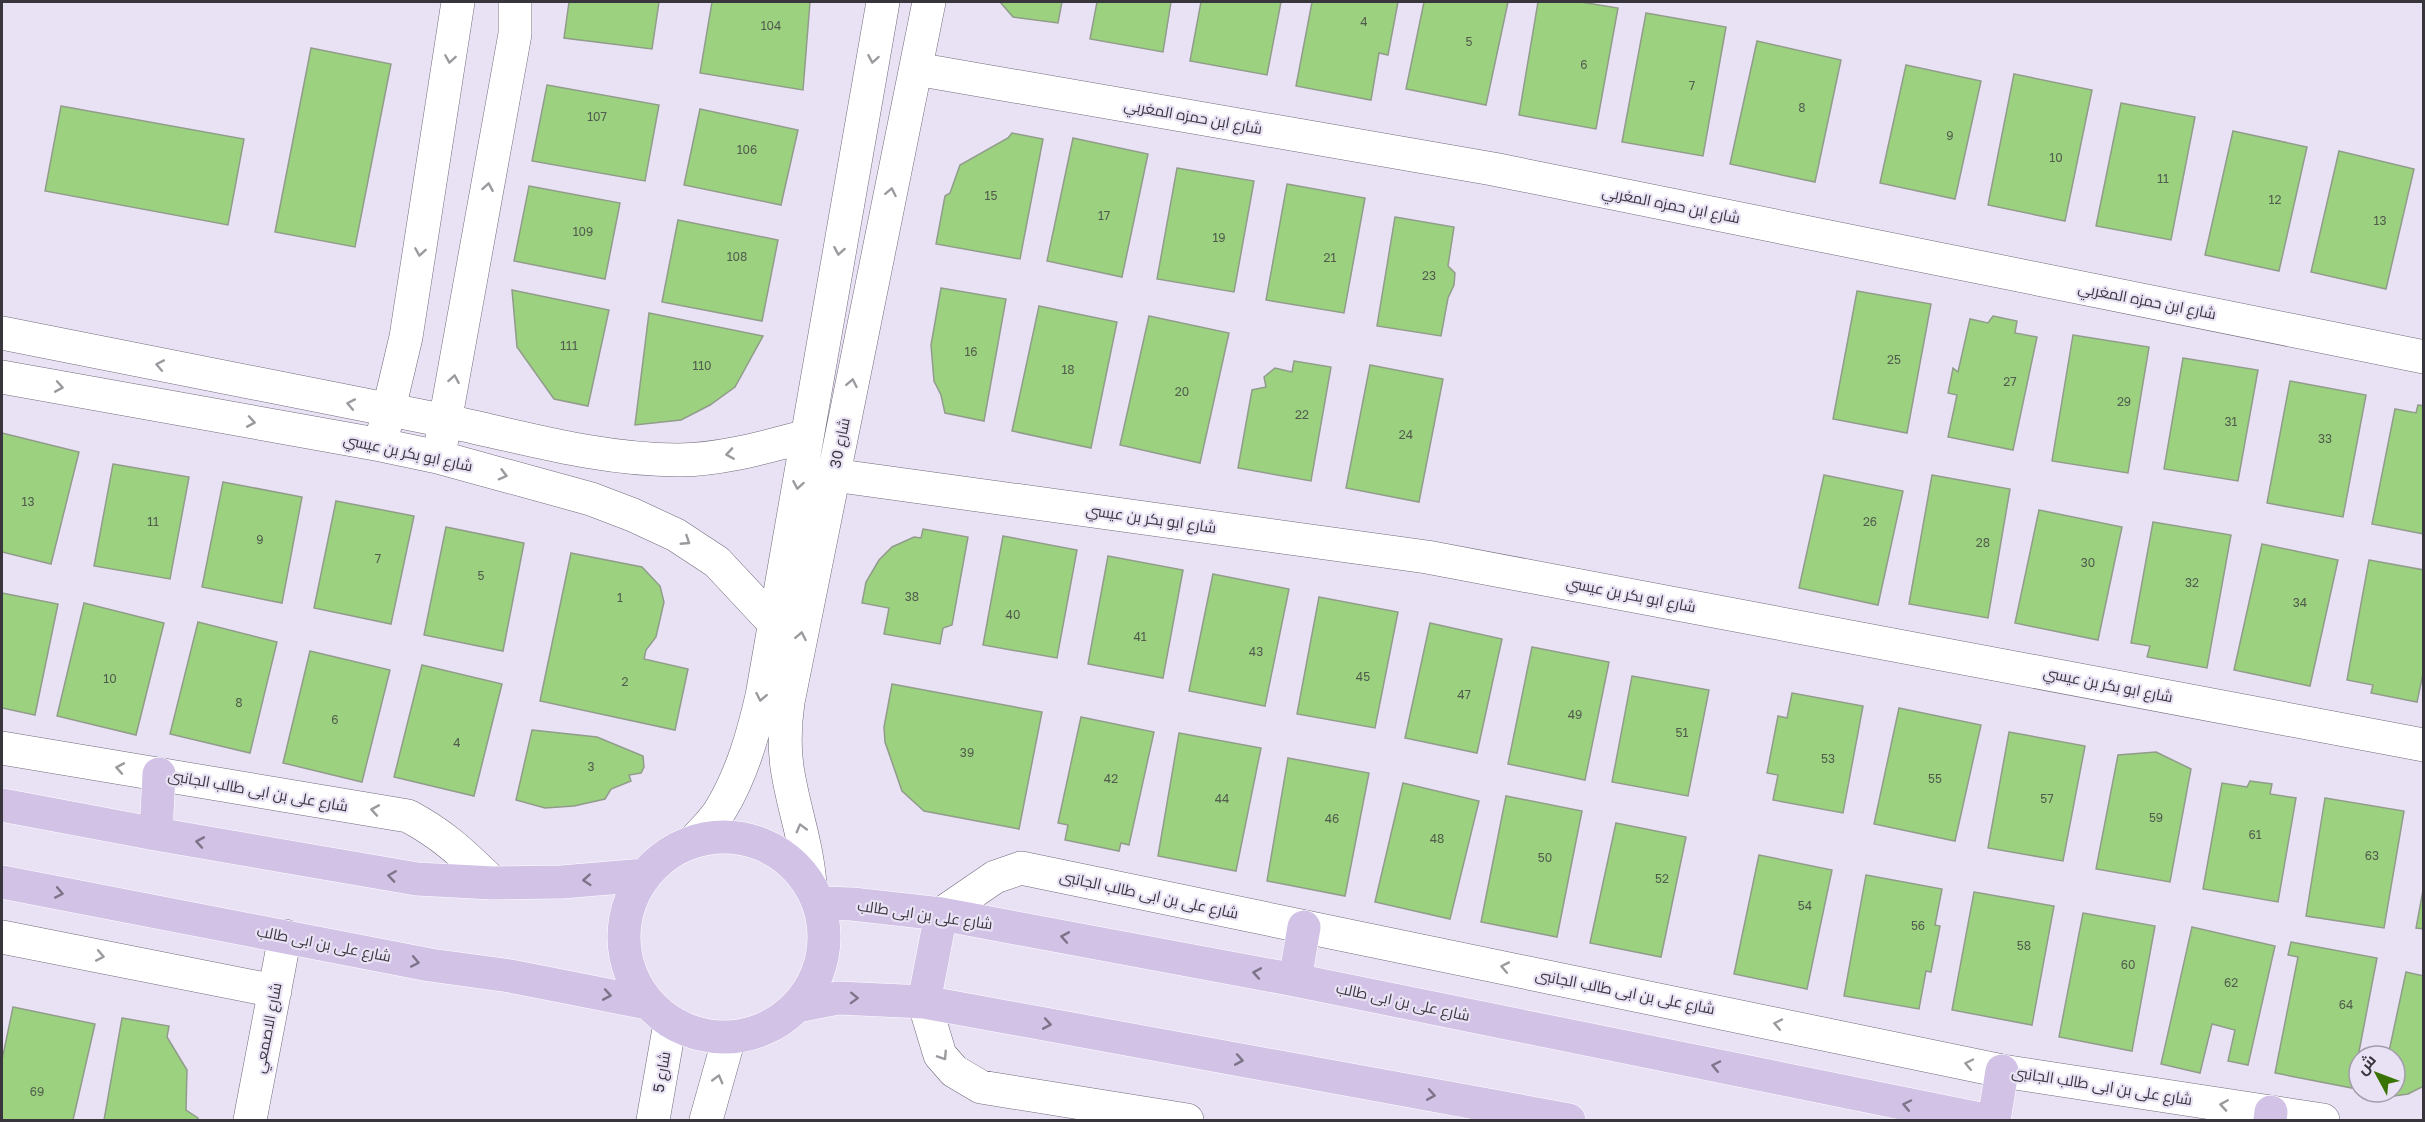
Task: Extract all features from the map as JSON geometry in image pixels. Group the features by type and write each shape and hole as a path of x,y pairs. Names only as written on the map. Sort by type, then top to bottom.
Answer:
{"main road":[{"path":"156,834 159,774"},
{"path":"2,805 371,873 417,879 493,883 562,882 645,875"},
{"path":"729,837 763,844 792,863 814,894 824,939 816,976 797,1006 777,1023 762,1030 729,1038 699,1035 659,1013 630,973 623,940 629,905 645,875 667,854 694,841 729,837"},
{"name":"شارع على بن ابى طالب","path":"2,882 430,965 510,976 659,1013"},
{"name":"شارع على بن ابى طالب","path":"814,894 852,904 941,914 1295,980 1985,1120"},
{"path":"924,1002 941,914"},
{"path":"1295,980 1304,927"},
{"path":"797,1006 838,998 924,1002 1569,1120"},
{"path":"1994,1120 2002,1071"}],"street":[{"path":"381,445 408,325 458,2"},
{"path":"438,457 447,422 515,34 515,2"},
{"path":"694,841 720,810 753,736 762,696 883,2"},
{"name":"شارع 30","path":"814,894 808,857 787,767 785,724 929,2"},
{"name":"شارع ابن حمزه المغربي","path":"916,69 1493,169 2424,357"},
{"path":"2,333 447,422 578,451 680,460 730,454 807,436"},
{"name":"شارع ابو بكر بن عيسي","path":"2,377 381,445 438,457 591,499 676,535 717,562 774,623"},
{"name":"شارع ابو بكر بن عيسي","path":"833,475 1427,557 2424,745"},
{"name":"شارع على بن ابى طالب الجانبى","path":"2,748 408,816 436,831 460,850 493,883"},
{"name":"شارع على بن ابى طالب الجانبى","path":"941,914 994,877 1021,868 2002,1071 2270,1116 2323,1120"},
{"name":"شارع الاصمعي","path":"250,1120 285,936"},
{"path":"2,937 275,991"},
{"path":"924,1002 940,1055 954,1071 981,1087 1186,1120"},
{"name":"شارع 5","path":"653,1120 659,1013"},
{"path":"706,1120 729,1038"}],"building":[{"path":"569,2 659,2 652,49 564,38"},
{"path":"712,2 810,2 803,90 700,73"},
{"path":"1000,2 1062,2 1058,23 1013,17"},
{"path":"1097,2 1171,2 1163,52 1090,39"},
{"path":"1201,2 1281,2 1267,75 1190,61"},
{"path":"1312,2 1398,2 1388,55 1379,53 1371,100 1296,86"},
{"path":"1424,2 1508,2 1486,105 1406,89"},
{"path":"1538,2 1581,2 1618,8 1596,129 1519,115"},
{"path":"1646,13 1726,27 1703,156 1622,142"},
{"path":"1757,41 1841,60 1815,182 1730,164"},
{"path":"311,48 391,64 355,247 275,232"},
{"path":"1906,65 1981,81 1955,199 1880,183"},
{"path":"2014,74 2092,90 2065,221 1988,205"},
{"path":"547,85 659,105 645,181 532,161"},
{"path":"2121,103 2195,117 2171,240 2096,226"},
{"path":"61,106 244,139 228,225 45,191"},
{"path":"700,109 798,130 781,205 684,185"},
{"path":"2233,131 2307,147 2279,271 2205,255"},
{"path":"1012,133 1043,139 1020,259 936,244 945,196 950,193 960,165 1008,138"},
{"path":"1073,138 1148,154 1122,277 1047,261"},
{"path":"2339,151 2414,169 2386,289 2311,272"},
{"path":"1177,168 1254,181 1234,292 1157,279"},
{"path":"1287,184 1365,198 1344,313 1266,300"},
{"path":"529,186 620,203 605,279 514,261"},
{"path":"1395,217 1454,227 1448,266 1455,273 1454,285 1448,298 1441,336 1377,326"},
{"path":"678,220 778,240 762,321 662,302"},
{"path":"941,288 1006,299 984,421 945,413 941,395 934,381 931,345"},
{"path":"512,290 609,310 588,406 554,399 517,347"},
{"path":"1857,291 1931,304 1907,433 1833,419"},
{"path":"1039,306 1117,322 1091,448 1012,431"},
{"path":"649,313 763,336 735,387 710,405 681,420 635,425"},
{"path":"1149,316 1229,333 1200,463 1120,445"},
{"path":"1993,316 2017,321 2015,333 2037,337 2013,450 1948,437 1957,395 1948,393 1953,368 1958,372 1970,319 1988,323"},
{"path":"2073,335 2149,347 2128,473 2052,461"},
{"path":"2183,358 2258,370 2238,481 2164,469"},
{"path":"1294,361 1331,367 1311,481 1238,468 1252,390 1266,387 1264,377 1275,368 1292,372"},
{"path":"1370,365 1443,379 1419,502 1346,488"},
{"path":"2290,381 2366,395 2343,517 2267,503"},
{"path":"2418,405 2424,406 2424,534 2372,524 2395,409 2416,413"},
{"path":"2,433 79,452 51,564 2,552"},
{"path":"113,464 189,477 170,579 94,566"},
{"path":"1824,475 1903,491 1878,605 1799,588"},
{"path":"1932,475 2010,489 1988,618 1909,604"},
{"path":"223,482 302,497 282,603 202,587"},
{"path":"336,501 414,516 391,624 314,608"},
{"path":"2039,510 2122,527 2098,640 2015,623"},
{"path":"2153,522 2231,535 2207,668 2147,657 2150,646 2131,643"},
{"path":"446,527 524,543 503,651 424,635"},
{"path":"923,529 968,537 952,625 943,628 940,644 884,634 889,608 862,603 866,582 879,560 892,547 914,537 921,538"},
{"path":"1003,536 1077,550 1057,658 983,645"},
{"path":"2262,544 2338,560 2310,686 2234,670"},
{"path":"571,553 642,567 660,586 664,602 656,637 646,650 644,659 688,669 675,730 540,701"},
{"path":"1108,556 1183,570 1163,678 1088,664"},
{"path":"2369,560 2424,570 2424,669 2417,702 2371,693 2373,685 2347,680"},
{"path":"1213,574 1289,589 1265,706 1189,691"},
{"path":"2,593 58,604 35,715 2,708"},
{"path":"1319,597 1398,612 1375,728 1297,714"},
{"path":"84,603 164,623 136,735 57,716"},
{"path":"198,622 277,642 250,753 170,734"},
{"path":"1430,623 1502,639 1477,753 1405,738"},
{"path":"1532,647 1609,662 1585,780 1508,764"},
{"path":"310,651 390,670 362,782 283,763"},
{"path":"422,665 502,684 474,796 394,777"},
{"path":"1632,676 1709,690 1688,796 1612,782"},
{"path":"892,684 1042,712 1019,829 924,811 902,791 885,742 884,727"},
{"path":"1792,693 1863,706 1843,813 1773,800 1778,775 1767,773 1778,716 1787,718"},
{"path":"1899,708 1981,725 1955,841 1874,824"},
{"path":"1081,717 1154,732 1129,845 1121,843 1119,851 1065,840 1068,825 1058,823"},
{"path":"532,730 597,737 643,756 644,767 641,773 629,775 631,781 611,789 605,799 574,806 545,808 516,800"},
{"path":"2009,732 2085,746 2063,861 1988,848"},
{"path":"1179,733 1261,748 1236,871 1158,856"},
{"path":"2156,752 2191,769 2170,882 2096,869 2118,755"},
{"path":"1288,758 1369,773 1345,896 1267,881"},
{"path":"2250,781 2272,784 2270,794 2296,798 2278,902 2203,889 2222,783 2247,787"},
{"path":"1403,783 1479,801 1450,919 1375,902"},
{"path":"1506,796 1582,811 1557,937 1481,922"},
{"path":"2325,798 2404,811 2384,928 2306,916"},
{"path":"1616,823 1686,837 1661,957 1590,943"},
{"path":"1759,855 1832,870 1807,989 1734,974"},
{"path":"1866,875 1942,889 1935,925 1940,926 1931,972 1926,971 1919,1009 1844,996"},
{"path":"2424,885 2424,929 2416,928"},
{"path":"1974,892 2054,906 2032,1025 1952,1010"},
{"path":"2083,913 2155,926 2132,1051 2059,1037"},
{"path":"2192,927 2275,946 2248,1065 2228,1061 2235,1030 2212,1024 2200,1073 2161,1064"},
{"path":"2291,942 2377,958 2360,1044 2347,1044 2347,1087 2275,1073 2298,957 2288,955"},
{"path":"2406,972 2424,976 2424,1086 2407,1094 2407,1044 2391,1044"},
{"path":"13,1007 95,1024 73,1120 2,1120 2,1060"},
{"path":"122,1018 169,1026 167,1037 187,1070 186,1110 198,1118 197,1120 104,1120"}]}
